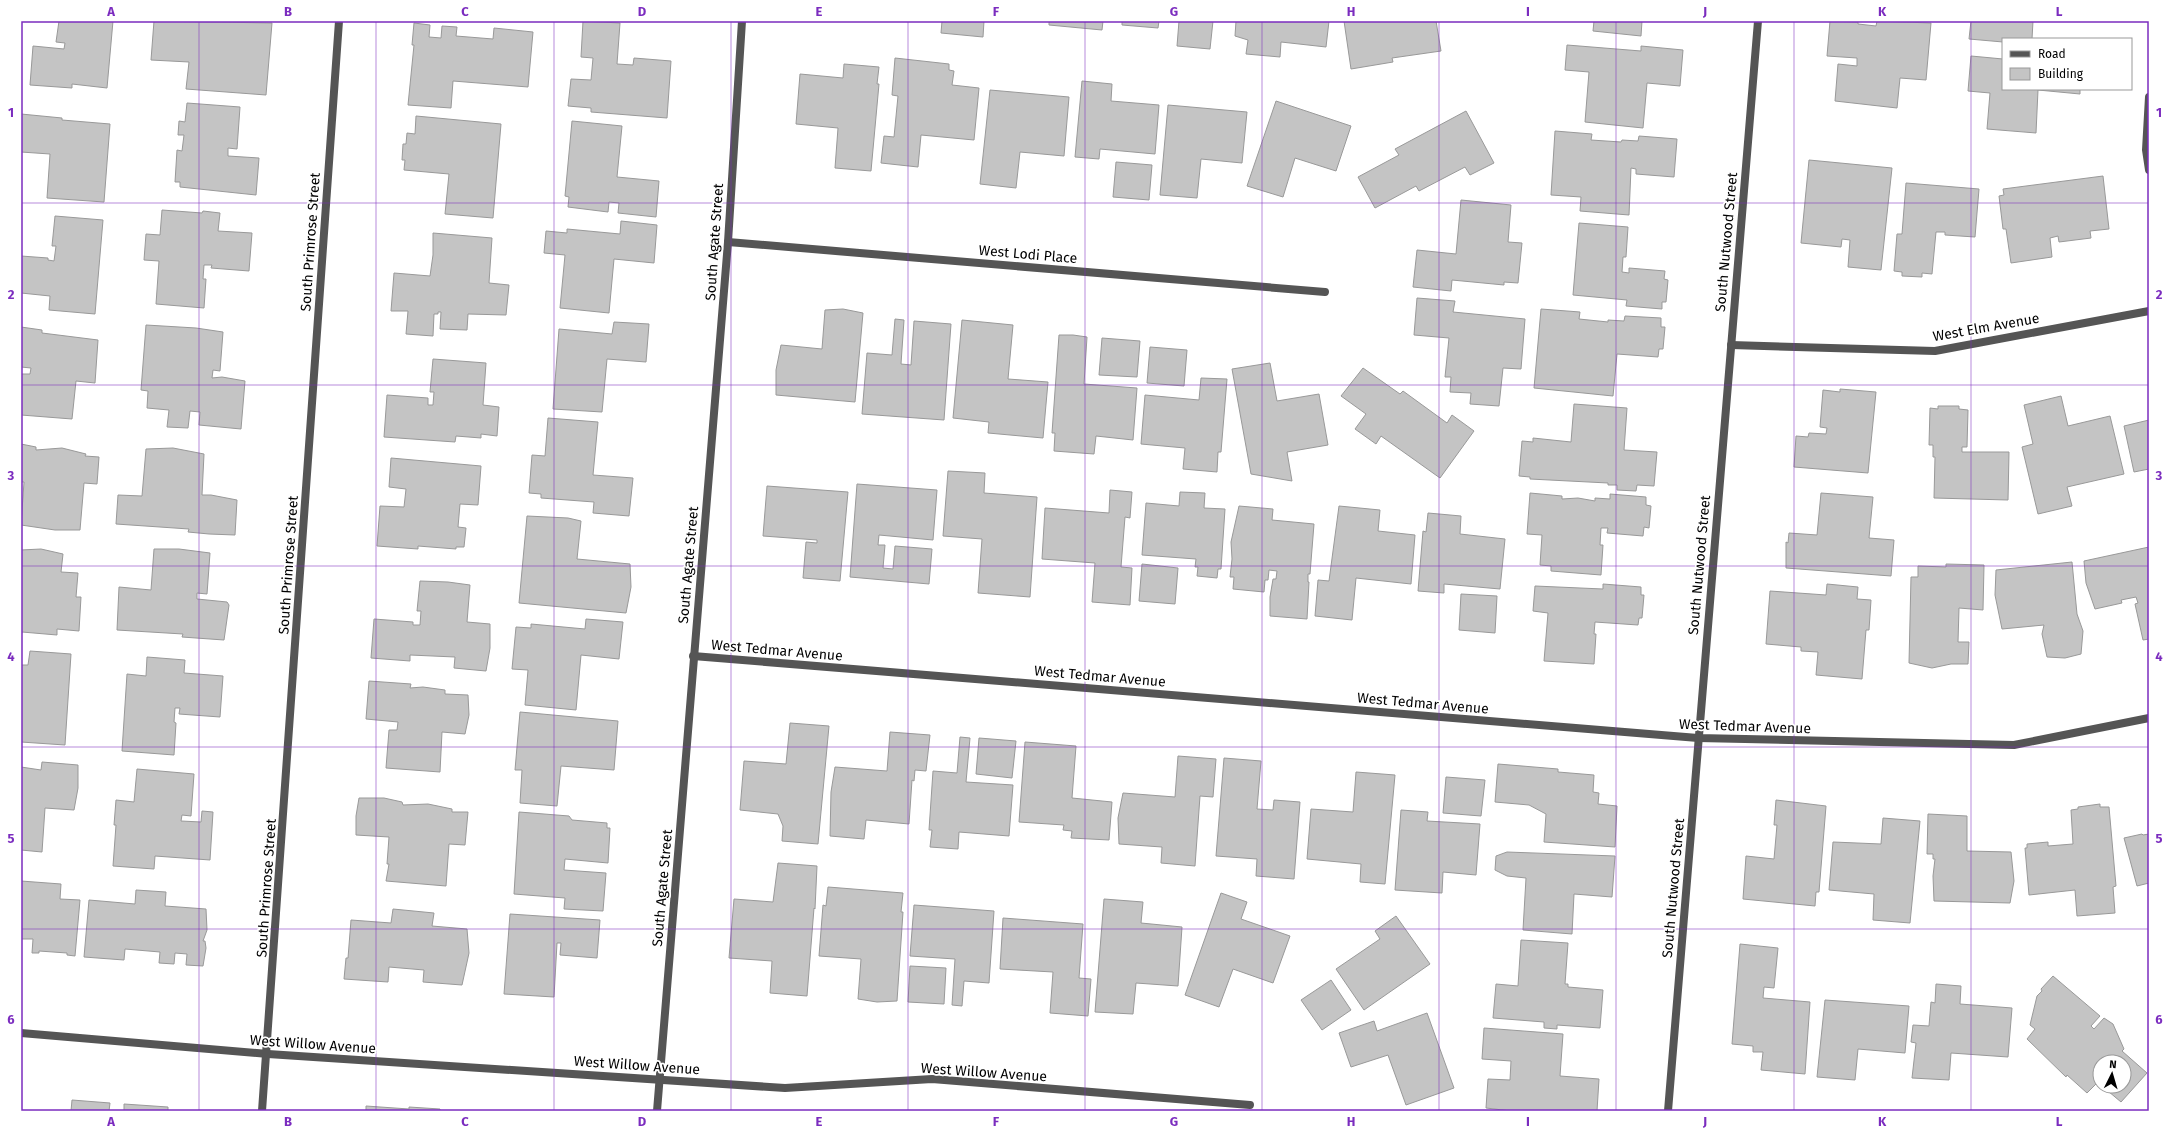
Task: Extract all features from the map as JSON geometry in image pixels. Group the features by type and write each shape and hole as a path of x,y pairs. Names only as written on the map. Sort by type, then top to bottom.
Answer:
{"street":[{"name":"South Primrose Street","path":"262,1111 268,1054 339,21"},
{"name":"South Agate Street","path":"657,1111 728,242 742,21"},
{"name":"South Nutwood Street","path":"1668,1111 1758,21"},
{"path":"2149,97 2146,150 2149,170"},
{"name":"West Lodi Place","path":"728,242 1325,292"},
{"name":"West Elm Avenue","path":"1731,345 1935,351 2149,311"},
{"name":"West Tedmar Avenue","path":"693,656 1698,738 2014,745 2149,718"},
{"name":"West Willow Avenue","path":"21,1033 268,1054 785,1088 932,1079 1250,1105"}],"building":[{"path":"59,21 113,21 107,88 72,84 72,88 30,85 33,46 64,49 65,43 56,42"},
{"path":"154,21 272,23 266,95 186,89 189,62 151,60"},
{"path":"583,21 620,23 617,64 633,65 634,58 671,61 667,118 591,112 591,108 568,106 571,79 591,80 593,58 581,57"},
{"path":"942,21 984,21 983,37 941,33"},
{"path":"1049,21 1103,21 1102,30 1049,25"},
{"path":"1122,21 1159,21 1158,28 1122,25"},
{"path":"1179,21 1213,21 1210,49 1177,46"},
{"path":"1236,21 1329,21 1326,47 1281,42 1280,57 1246,54 1248,40 1235,36"},
{"path":"1344,21 1436,21 1441,51 1392,58 1393,62 1351,69"},
{"path":"1594,21 1642,21 1641,36 1593,31"},
{"path":"1830,21 1858,22 1858,24 1876,26 1877,21 1931,23 1926,80 1900,78 1897,108 1835,101 1838,64 1857,66 1857,58 1827,56"},
{"path":"1971,21 2033,21 2032,38 2002,38 2002,42 1969,39"},
{"path":"414,23 430,25 429,37 441,38 442,26 457,27 456,36 493,39 494,28 533,32 528,87 453,81 451,108 408,105 414,45 412,45"},
{"path":"1567,45 1641,51 1641,46 1683,50 1680,86 1647,83 1643,128 1585,122 1589,72 1565,70"},
{"path":"1971,56 2002,59 2002,90 2038,90 2036,133 1987,129 1990,93 1968,91"},
{"path":"895,58 949,64 949,70 954,71 952,85 979,88 974,140 921,135 918,167 881,163 884,136 894,137 898,96 892,95"},
{"path":"844,64 879,67 877,84 879,84 871,171 835,168 838,128 796,124 800,74 843,78"},
{"path":"1082,81 1112,84 1111,101 1159,105 1155,154 1100,149 1099,159 1075,157"},
{"path":"990,90 1069,97 1064,156 1020,152 1016,188 980,184"},
{"path":"2038,90 2080,90 2080,94"},
{"path":"1276,101 1351,126 1336,171 1295,158 1283,197 1247,186"},
{"path":"187,103 240,107 237,149 228,148 228,156 259,158 256,195 180,187 180,182 175,182 177,150 182,151 184,135 178,135 179,121 185,122"},
{"path":"1168,105 1247,112 1242,163 1201,159 1197,198 1160,195"},
{"path":"1466,111 1494,163 1470,175 1465,167 1419,191 1416,186 1375,208 1358,177 1399,155 1395,149"},
{"path":"21,114 62,118 62,120 110,124 104,202 47,198 50,154 21,152"},
{"path":"416,116 501,124 493,218 445,214 449,174 404,170 405,160 402,160 403,144 406,144 407,133 415,134"},
{"path":"572,121 622,126 617,177 659,181 656,217 618,213 619,203 609,202 608,212 568,207 569,197 565,196"},
{"path":"1555,131 1592,134 1591,140 1621,142 1622,140 1638,141 1639,136 1677,139 1674,177 1636,174 1636,169 1631,168 1629,215 1580,211 1581,197 1551,195"},
{"path":"1809,160 1892,168 1881,270 1848,267 1850,240 1842,239 1841,247 1801,243"},
{"path":"1116,162 1152,165 1149,200 1113,197"},
{"path":"2103,176 2109,229 2090,231 2091,238 2059,242 2058,236 2050,238 2052,257 2011,263 2006,229 2003,229 1999,196 2004,195 2003,189"},
{"path":"1906,183 1979,189 1975,237 1945,235 1945,232 1936,232 1932,274 1922,273 1922,277 1902,276 1902,272 1894,271 1897,234 1902,234"},
{"path":"1461,200 1511,205 1508,242 1522,243 1518,283 1504,282 1504,285 1452,280 1451,291 1413,287 1417,250 1456,254"},
{"path":"162,210 220,213 218,231 252,233 249,271 211,268 212,265 204,265 203,279 206,279 204,308 156,304 159,261 144,260 146,234 160,235"},
{"path":"55,216 103,220 95,314 49,310 50,296 21,293 21,256 48,258 48,260 54,261 56,246 52,246"},
{"path":"621,221 657,225 654,263 614,259 609,313 560,308 565,255 544,253 546,231 567,233 567,229 620,234"},
{"path":"1579,223 1628,227 1626,257 1623,257 1622,272 1629,273 1629,268 1665,271 1664,279 1668,280 1666,302 1662,302 1662,309 1626,306 1627,300 1573,295"},
{"path":"433,233 492,238 489,283 509,285 506,315 468,314 467,330 440,329 441,312 438,312 438,314 434,314 433,336 406,334 408,311 391,311 394,273 430,276 433,255"},
{"path":"1417,298 1455,301 1453,312 1525,319 1521,369 1503,368 1499,406 1470,404 1471,393 1450,392 1451,377 1445,377 1449,338 1414,335"},
{"path":"843,309 863,313 855,402 776,395 776,370 781,345 822,349 825,310"},
{"path":"1541,309 1580,312 1579,319 1608,322 1608,320 1624,321 1625,316 1661,318 1661,327 1665,327 1663,349 1659,349 1658,357 1617,354 1613,396 1534,388"},
{"path":"895,319 904,320 901,364 911,365 914,321 951,324 944,420 862,414 867,353 892,355"},
{"path":"962,320 1013,325 1008,379 1048,382 1043,438 988,433 989,422 953,418"},
{"path":"614,322 649,324 646,362 607,359 602,412 553,409 559,329 612,334"},
{"path":"146,325 196,328 223,332 220,371 213,370 212,378 222,377 245,381 241,429 199,425 200,412 190,411 188,428 167,427 169,410 147,408 148,391 141,390"},
{"path":"21,327 42,330 42,333 98,340 95,383 76,381 72,419 21,415 21,377 22,374 30,374 31,368 21,367"},
{"path":"1059,335 1087,337 1084,384 1137,388 1133,440 1096,436 1094,454 1054,451 1055,433 1052,433"},
{"path":"1102,338 1140,341 1137,377 1099,375"},
{"path":"1150,347 1187,350 1184,386 1147,383"},
{"path":"433,359 486,363 483,405 499,407 497,436 481,434 481,438 456,436 455,442 384,437 387,395 428,398 428,405 433,405 434,392 430,392"},
{"path":"1270,363 1277,401 1319,394 1328,445 1287,452 1292,481 1251,474 1232,369"},
{"path":"1363,368 1400,394 1403,391 1447,423 1452,415 1474,431 1440,478 1381,436 1376,444 1355,429 1366,414 1341,396"},
{"path":"1201,378 1227,379 1221,452 1218,452 1217,472 1183,469 1185,448 1141,444 1145,395 1199,400"},
{"path":"1840,389 1876,392 1868,473 1794,467 1796,436 1808,437 1809,433 1826,434 1827,428 1820,427 1823,390 1840,392"},
{"path":"2061,396 2068,426 2110,416 2124,474 2067,487 2072,506 2038,514 2022,447 2033,444 2024,405"},
{"path":"1574,404 1627,408 1624,450 1657,452 1654,486 1637,485 1636,491 1617,490 1617,485 1608,485 1608,483 1530,479 1530,477 1519,476 1522,441 1533,442 1533,438 1571,442"},
{"path":"1938,406 1959,406 1959,409 1968,410 1967,447 1962,447 1962,452 2009,452 2008,500 1934,498 1935,457 1933,457 1933,445 1929,445 1930,408 1938,409"},
{"path":"548,418 598,422 593,475 633,478 629,516 593,513 594,502 541,498 541,494 529,493 532,455 545,456"},
{"path":"2149,420 2149,469 2134,472 2124,426"},
{"path":"21,444 36,447 36,450 62,448 86,454 85,456 99,457 97,484 84,483 80,530 55,530 21,525 24,482 21,482"},
{"path":"173,448 204,454 202,495 211,495 237,500 235,535 188,532 189,529 116,524 118,495 142,496 146,449"},
{"path":"391,458 481,466 478,505 460,504 458,527 466,528 464,547 456,547 456,549 418,546 418,549 377,546 380,506 404,507 406,489 389,487"},
{"path":"948,471 985,473 984,493 1037,497 1030,597 978,593 982,539 943,536"},
{"path":"857,484 937,490 933,540 879,535 878,545 885,545 883,568 893,569 895,546 932,549 929,584 850,577"},
{"path":"767,486 848,492 840,581 803,578 806,542 817,543 817,540 763,536"},
{"path":"1110,490 1132,492 1130,518 1125,517 1121,567 1132,568 1130,605 1092,602 1095,563 1042,559 1045,508 1109,513"},
{"path":"1180,492 1205,493 1204,508 1225,509 1221,569 1218,569 1217,578 1197,576 1198,567 1195,567 1196,559 1142,555 1146,503 1179,506"},
{"path":"1530,493 1562,496 1562,499 1578,498 1595,501 1595,498 1610,499 1610,494 1646,497 1646,505 1651,506 1649,528 1644,527 1643,536 1607,533 1608,528 1601,528 1600,545 1603,545 1601,575 1551,571 1551,566 1540,565 1542,535 1527,534"},
{"path":"1821,493 1873,497 1869,538 1894,540 1891,576 1786,568 1786,542 1788,543 1789,533 1817,535"},
{"path":"1239,506 1273,509 1272,520 1314,524 1310,574 1308,574 1307,619 1270,616 1270,597 1273,579 1276,579 1277,571 1269,570 1268,580 1265,580 1264,592 1233,589 1234,577 1230,577 1232,559 1231,542"},
{"path":"1339,506 1380,510 1378,531 1415,535 1411,584 1356,578 1352,620 1315,616 1318,580 1329,581"},
{"path":"1428,513 1461,516 1460,534 1505,539 1500,589 1444,584 1444,593 1418,591 1423,531 1426,532"},
{"path":"527,516 568,518 581,521 577,559 630,564 631,587 626,613 519,603"},
{"path":"2149,547 2149,639 2143,640 2135,604 2138,603 2136,597 2121,600 2122,603 2095,609 2086,583 2084,561"},
{"path":"41,549 63,554 61,572 78,573 76,597 81,597 79,631 57,629 57,635 22,632 21,636 21,550"},
{"path":"154,549 179,549 210,553 207,594 197,593 197,599 227,602 229,605 224,640 182,637 183,634 117,630 119,587 151,590"},
{"path":"2072,562 2077,614 2083,631 2081,654 2065,658 2047,657 2042,634 2044,625 2002,629 1995,595 1996,570"},
{"path":"1142,564 1178,568 1175,604 1139,601"},
{"path":"1946,564 1984,565 1983,610 1959,608 1958,642 1969,642 1968,664 1951,664 1932,668 1909,663 1911,577 1918,577 1918,566 1946,567"},
{"path":"420,581 448,582 470,585 467,622 490,624 490,648 486,671 454,668 455,657 410,655 410,661 371,658 374,619 413,622 413,625 420,625 421,611 417,611"},
{"path":"1603,584 1641,587 1641,595 1644,595 1642,618 1639,618 1638,625 1595,622 1594,634 1596,634 1594,664 1544,661 1548,613 1533,611 1535,586 1603,589"},
{"path":"1827,584 1858,587 1857,599 1871,600 1869,630 1866,630 1862,679 1816,675 1818,652 1801,651 1801,647 1766,644 1770,591 1826,595"},
{"path":"1461,594 1497,596 1495,633 1459,630"},
{"path":"586,619 623,622 619,659 581,655 576,710 525,705 528,670 512,669 516,627 531,628 531,624 585,629"},
{"path":"30,651 71,654 65,745 21,742 21,665 28,665"},
{"path":"147,657 185,660 184,673 223,676 220,717 179,714 180,708 175,708 174,722 176,723 174,755 122,751 127,674 146,676"},
{"path":"369,681 411,684 410,688 423,687 445,690 445,694 468,695 469,715 465,734 442,732 440,772 386,768 389,730 397,730 398,722 366,719"},
{"path":"520,712 618,721 614,770 561,766 557,806 520,803 522,770 515,770"},
{"path":"790,723 829,726 818,844 782,841 783,826 778,814 740,810 744,761 786,764"},
{"path":"890,732 930,735 926,771 915,770 914,781 912,780 909,824 866,820 864,839 830,836 831,792 835,767 887,771"},
{"path":"960,737 970,738 966,782 1013,785 1009,836 959,832 958,849 930,847 932,830 929,830 933,771 957,773"},
{"path":"979,738 1016,741 1012,778 976,774"},
{"path":"1025,742 1076,746 1072,798 1112,802 1109,840 1071,838 1072,831 1063,830 1064,825 1019,822"},
{"path":"1178,756 1216,759 1213,797 1200,796 1195,866 1161,863 1162,847 1119,844 1118,818 1123,793 1175,797"},
{"path":"1224,758 1261,761 1257,809 1273,810 1274,800 1300,802 1294,879 1256,876 1257,859 1216,856"},
{"path":"42,762 78,765 78,788 74,810 45,808 42,852 21,850 21,767 41,770"},
{"path":"1498,764 1558,769 1558,772 1594,775 1593,792 1599,793 1598,804 1617,806 1615,847 1544,842 1546,814 1529,805 1495,802"},
{"path":"137,769 194,774 191,816 182,815 181,821 201,822 202,811 213,812 210,860 155,856 154,869 113,866 116,800 134,802"},
{"path":"1356,772 1395,775 1385,884 1360,882 1361,864 1307,859 1311,809 1353,812"},
{"path":"1446,777 1485,780 1481,816 1443,813"},
{"path":"359,798 384,798 402,802 403,805 428,804 452,809 452,812 468,812 465,845 449,844 446,886 386,881 389,864 387,864 389,837 356,835 356,816"},
{"path":"1776,800 1826,806 1819,892 1816,892 1815,906 1743,899 1746,856 1774,859 1777,825 1774,825"},
{"path":"2100,804 2100,807 2109,807 2116,886 2113,887 2115,913 2077,916 2075,890 2029,895 2025,848 2027,848 2027,844 2048,842 2048,846 2073,844 2071,810 2078,809 2078,807"},
{"path":"1401,810 1428,812 1427,821 1480,824 1476,875 1443,872 1442,893 1395,890"},
{"path":"519,812 569,816 572,820 607,823 607,828 610,828 608,863 565,859 564,870 606,873 603,911 564,909 565,898 514,894"},
{"path":"1928,814 1967,816 1967,851 2011,852 2014,881 2010,903 1934,901 1933,876 1935,859 1933,859 1933,854 1927,854"},
{"path":"1883,818 1920,821 1910,923 1873,920 1874,894 1829,890 1833,842 1881,844"},
{"path":"2149,834 2149,883 2137,886 2124,838"},
{"path":"1507,852 1615,856 1612,897 1574,894 1572,934 1523,930 1526,878 1507,876 1495,870 1496,856"},
{"path":"778,863 817,866 815,909 814,908 807,996 770,993 772,961 729,958 734,899 773,902"},
{"path":"21,881 61,884 60,899 80,900 75,956 67,955 67,953 39,951 39,953 32,953 33,939 21,939"},
{"path":"828,887 903,893 897,1001 877,1002 858,999 861,959 819,956 823,905 826,906"},
{"path":"136,890 166,892 165,906 206,909 207,930 203,941 205,941 206,948 203,966 186,965 187,954 175,953 174,964 159,963 160,952 125,949 124,960 84,957 89,900 135,904"},
{"path":"1221,893 1247,902 1241,919 1290,936 1273,983 1233,969 1219,1007 1185,995"},
{"path":"1104,899 1143,902 1141,923 1182,927 1178,986 1136,983 1133,1014 1095,1012"},
{"path":"914,905 994,911 989,983 964,981 962,1006 952,1005 955,959 910,956"},
{"path":"393,909 434,913 432,926 467,929 469,953 462,985 423,982 424,970 389,967 388,982 344,979 346,958 348,958 351,920 391,923"},
{"path":"510,914 600,920 597,958 560,955 561,943 557,943 554,997 504,994"},
{"path":"1396,916 1430,964 1364,1010 1336,969 1380,939 1375,931"},
{"path":"1003,918 1083,924 1079,978 1091,979 1088,1016 1050,1013 1053,972 1000,969"},
{"path":"1521,940 1568,943 1565,984 1568,984 1568,987 1603,990 1600,1028 1557,1025 1557,1029 1544,1028 1544,1022 1493,1018 1496,984 1518,986"},
{"path":"1740,944 1778,948 1774,988 1764,987 1763,998 1810,1002 1805,1074 1761,1070 1763,1052 1753,1052 1753,1046 1732,1044"},
{"path":"910,966 946,968 944,1004 908,1002"},
{"path":"2053,976 2100,1016 2091,1026 2094,1029 2104,1018 2113,1024 2124,1049 2122,1051 2125,1054 2092,1054 2092,1088 2087,1093 2067,1075 2066,1077 2027,1039 2035,1029 2030,1025 2037,996 2042,991 2041,989"},
{"path":"1331,980 1351,1010 1322,1030 1301,1000"},
{"path":"1936,984 1961,986 1960,1004 2012,1008 2008,1057 1951,1053 1949,1080 1912,1078 1916,1043 1911,1042 1913,1025 1929,1026 1931,1002 1935,1003"},
{"path":"1825,1000 1909,1006 1905,1053 1858,1049 1855,1080 1817,1077"},
{"path":"1427,1013 1454,1088 1406,1105 1388,1055 1351,1067 1339,1033 1374,1021 1377,1031"},
{"path":"1484,1028 1563,1034 1560,1076 1599,1079 1597,1111 1511,1111 1486,1108 1488,1079 1510,1080 1511,1061 1482,1059"},
{"path":"2132,1060 2147,1073 2132,1090"},
{"path":"2112,1094 2128,1094 2121,1102"},
{"path":"72,1100 110,1103 109,1111 71,1111"},
{"path":"124,1104 168,1107 168,1111 124,1111"},
{"path":"366,1106 409,1109 409,1107 440,1109 440,1111 366,1111"}]}
